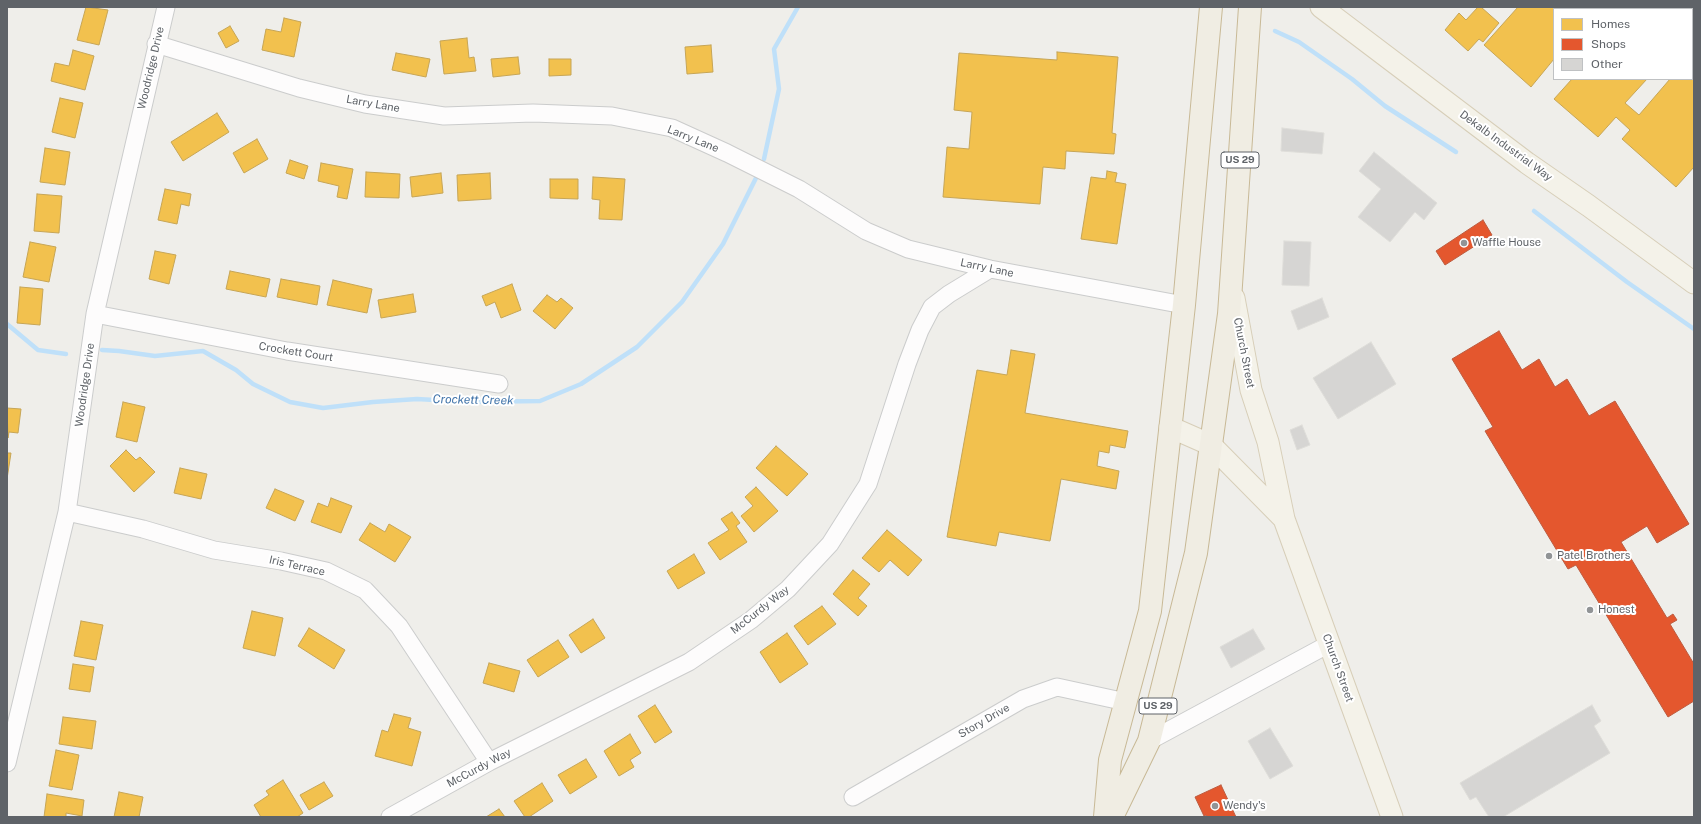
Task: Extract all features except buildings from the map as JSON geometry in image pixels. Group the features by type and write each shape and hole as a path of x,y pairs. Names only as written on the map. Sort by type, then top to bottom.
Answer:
{"highway":[{"name":"US 29","path":"1104,817 1110,760 1150,611 1184,305 1211,7"},
{"name":"US 29","path":"1112,817 1149,741 1196,553 1229,314 1250,7"}],"main road":[{"name":"Dekalb Industrial Way","path":"1321,7 1527,163 1694,282"},
{"name":"Church Street","path":"1231,280 1250,390 1268,442 1284,519 1392,817"},
{"name":"Church Street","path":"1170,427 1211,445 1284,519"}],"street":[{"name":"Woodridge Drive","path":"7,763 67,512 95,314 156,44 166,7"},
{"name":"Larry Lane","path":"156,44 299,88 365,104 444,116 533,113 612,116 672,128 727,153 798,189 866,231 908,249 990,270 1184,305"},
{"name":"McCurdy Way","path":"390,817 489,762 689,662 751,620 788,589 830,544 868,484 917,336 932,307 949,294 990,270"},
{"name":"Crockett Court","path":"95,314 287,352 499,384"},
{"name":"Iris Terrace","path":"67,512 143,529 214,550 326,571 365,590 399,626 489,762"},
{"path":"1149,741 1329,644"},
{"name":"Story Drive","path":"853,797 1023,700 1057,687 1126,702"}],"waterway":[{"path":"764,159 779,89 774,49 798,7"},
{"path":"1275,31 1299,42 1352,79 1385,106 1456,152"},
{"name":"Crockett Creek","path":"102,350 155,356 203,351 236,370 253,384 290,402 323,408 373,402 417,399 470,402 540,401 581,384 637,347 682,302 723,244 756,178"},
{"path":"1534,211 1627,282 1694,329"},
{"name":"Crockett Creek","path":"7,324 38,350 66,354"}],"place":[{"name":"Waffle House","path":"1464,243"},
{"name":"Patel Brothers","path":"1549,556"},
{"name":"Honest","path":"1590,610"},
{"name":"Wendy's","path":"1215,806"}]}
